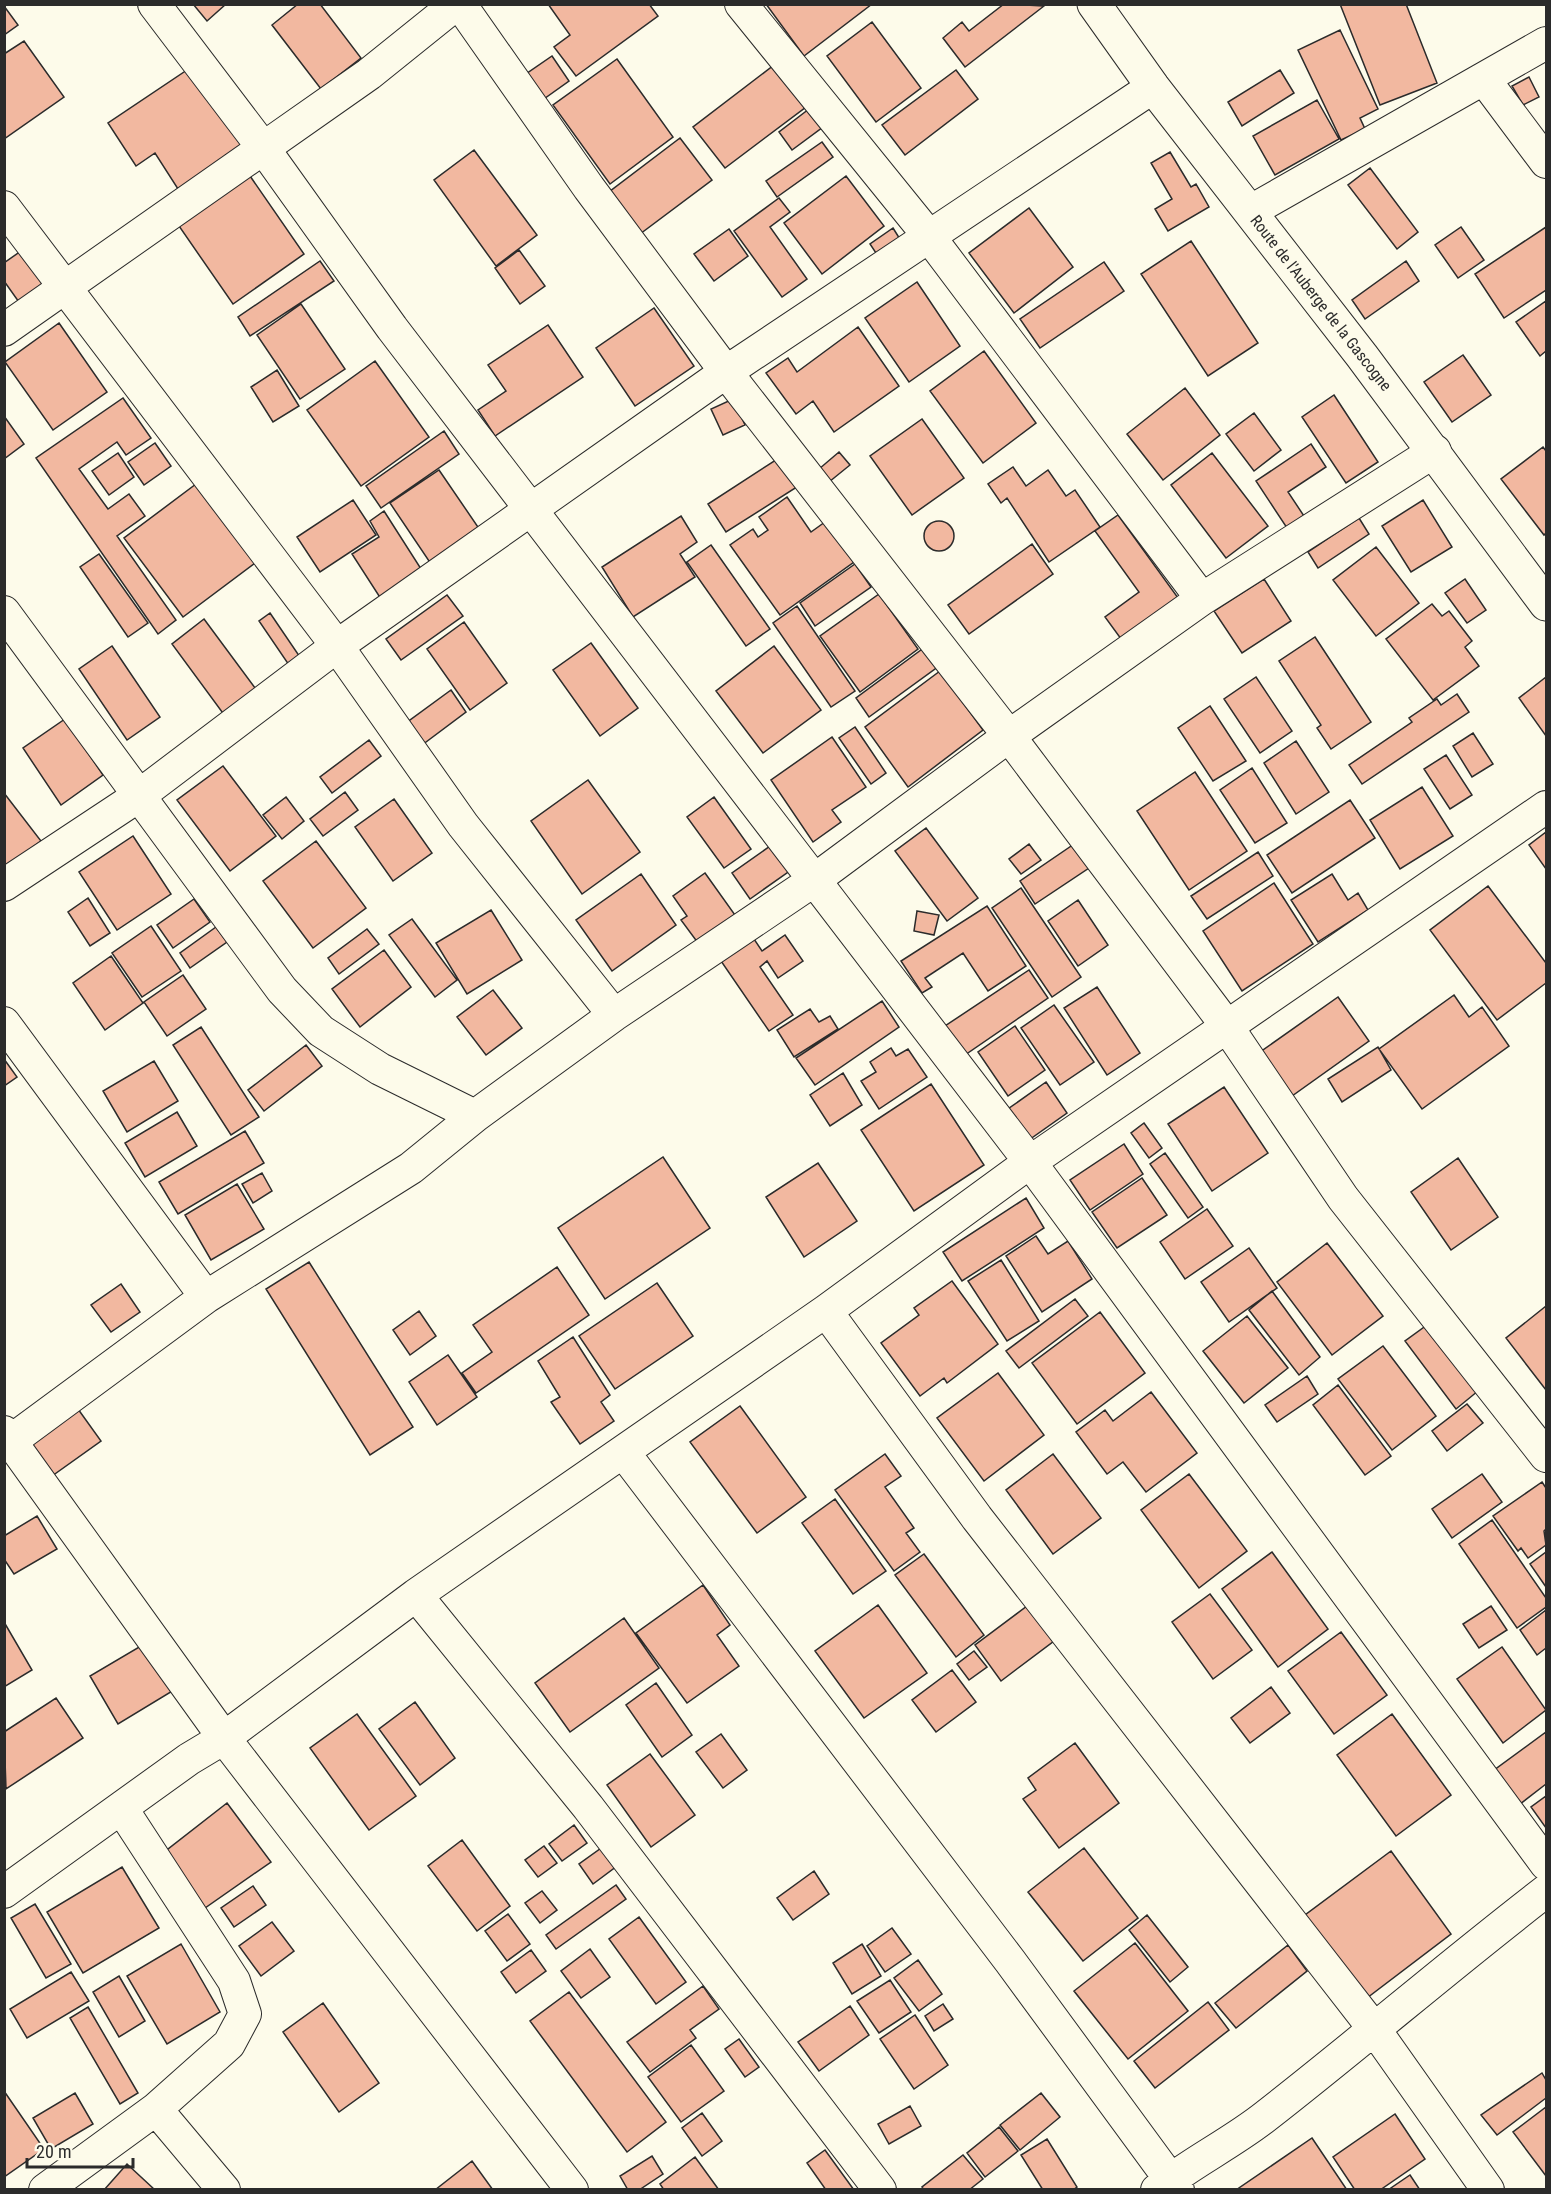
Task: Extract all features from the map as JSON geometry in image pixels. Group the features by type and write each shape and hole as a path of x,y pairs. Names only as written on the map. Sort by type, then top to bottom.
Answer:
{"street":[{"path":"154,4 264,149 392,328 1030,1162 1546,1864"},
{"path":"4,330 369,74 458,4 589,188 726,372 1009,736 1226,1025 1343,1198 1546,1456"},
{"path":"741,4 928,235 1202,599"},
{"name":"Route de l'Auberge de la Gascogne","path":"1094,4 1153,87 1435,451 1546,604"},
{"path":"1251,211 1546,43"},
{"path":"1484,79 1546,162"},
{"path":"4,885 140,795 337,646 726,372 928,235 1153,87"},
{"path":"4,207 337,646 464,825 614,1015"},
{"path":"572,2190 387,1953 224,1738 7,1440 206,1297 411,1168 475,1116 614,1015 813,881 1009,736 1202,599 1435,451"},
{"path":"4,612 282,990 321,1031 380,1069 475,1116"},
{"path":"9,1879 122,1809 189,1759 224,1738 416,1595 826,1311 1030,1162 1546,807"},
{"path":"4,1023 206,1297"},
{"path":"826,1311 977,1518 1375,2031 1488,2190"},
{"path":"624,1453 1010,1961 1168,2186 1263,2118 1375,2031 1453,1963 1546,1891"},
{"path":"416,1595 588,1807 880,2190"},
{"path":"45,2190 156,2109 229,2044 245,2014 234,1981 122,1809"},
{"path":"156,2109 225,2190"}],"building":[{"path":"193,4 226,4 207,21"},
{"path":"298,4 320,4 361,58 321,89 272,25"},
{"path":"548,4 649,4 658,16 576,76 554,47 570,35"},
{"path":"766,4 872,4 804,56"},
{"path":"1004,4 1044,6 965,67 943,38 962,22 969,31"},
{"path":"1340,4 1406,4 1437,83 1380,105"},
{"path":"4,6 18,25 4,35"},
{"path":"872,22 921,88 876,122 827,56"},
{"path":"1340,30 1378,109 1360,118 1365,129 1341,140 1298,50"},
{"path":"24,41 64,97 4,139 4,54"},
{"path":"552,56 569,81 541,101 523,76"},
{"path":"617,59 673,137 610,184 553,105"},
{"path":"774,65 806,107 725,168 693,127"},
{"path":"193,66 245,144 178,189 155,153 136,166 108,123"},
{"path":"956,70 978,99 905,155 882,125"},
{"path":"1280,70 1294,93 1242,126 1228,102"},
{"path":"1529,77 1539,97 1523,105 1512,86"},
{"path":"1317,100 1339,139 1275,175 1253,136"},
{"path":"809,109 823,127 792,150 779,132"},
{"path":"680,138 712,180 636,237 605,195"},
{"path":"822,142 833,157 777,197 766,181"},
{"path":"474,150 537,235 496,266 434,180"},
{"path":"1170,152 1191,187 1196,184 1209,207 1168,231 1155,209 1172,199 1151,163"},
{"path":"1370,168 1418,232 1397,249 1348,185"},
{"path":"250,176 304,254 233,304 179,226"},
{"path":"846,176 884,226 822,274 784,223"},
{"path":"779,198 790,212 770,227 807,279 782,297 734,231"},
{"path":"1029,208 1073,267 1014,313 969,253"},
{"path":"1461,227 1484,260 1458,278 1435,245"},
{"path":"1546,227 1546,290 1504,318 1475,274"},
{"path":"893,228 903,244 880,259 870,244"},
{"path":"729,229 748,256 714,281 694,254"},
{"path":"1191,241 1258,343 1208,376 1141,274"},
{"path":"28,246 52,282 21,305 4,281 4,263"},
{"path":"519,250 545,286 520,304 495,268"},
{"path":"320,261 334,281 250,336 238,317"},
{"path":"1406,261 1419,281 1365,319 1352,300"},
{"path":"1104,262 1124,291 1040,348 1020,319"},
{"path":"917,282 960,346 909,382 865,318"},
{"path":"1546,301 1546,351 1540,356 1516,322"},
{"path":"301,304 345,369 300,399 257,335"},
{"path":"654,308 694,366 635,406 596,348"},
{"path":"59,323 107,392 53,430 5,362"},
{"path":"548,325 583,377 495,436 478,410 506,391 488,365"},
{"path":"858,327 899,386 834,432 813,401 796,414 766,373 788,358 797,372"},
{"path":"984,351 1036,423 983,463 930,391"},
{"path":"1463,355 1491,395 1452,422 1424,382"},
{"path":"375,361 429,437 361,486 307,410"},
{"path":"277,370 299,406 273,422 251,387"},
{"path":"1185,388 1220,435 1163,480 1127,434"},
{"path":"1334,395 1378,462 1346,483 1302,417"},
{"path":"123,398 151,438 126,455 117,442 79,469 108,509 129,494 145,516 117,536 176,620 158,634 36,458"},
{"path":"733,399 745,425 723,435 711,409"},
{"path":"1254,413 1281,450 1254,471 1226,434"},
{"path":"4,416 24,444 4,459"},
{"path":"922,419 964,478 912,515 870,456"},
{"path":"444,431 459,454 381,508 366,486"},
{"path":"155,443 171,466 144,485 128,462"},
{"path":"1311,444 1326,467 1288,492 1304,516 1287,528 1256,481"},
{"path":"1543,447 1546,451 1546,533 1544,535 1501,479"},
{"path":"839,452 850,465 829,482 819,469"},
{"path":"118,453 134,477 109,495 92,471"},
{"path":"1212,453 1268,526 1226,558 1171,485"},
{"path":"782,456 800,485 726,532 708,504"},
{"path":"1013,467 1026,486 1048,470 1066,496 1075,490 1100,527 1049,562 1007,498 1001,503 988,484"},
{"path":"439,470 480,530 431,564 390,503"},
{"path":"196,484 255,563 183,617 124,538"},
{"path":"787,497 811,532 825,522 854,562 780,615 730,545 753,529 758,537 768,530 759,517"},
{"path":"353,500 376,535 320,572 297,537"},
{"path":"1423,500 1452,547 1411,572 1382,526"},
{"path":"384,511 423,572 381,599 352,554 379,537 370,521"},
{"path":"1118,515 1181,602 1124,643 1105,617 1139,592 1095,531"},
{"path":"681,516 697,542 680,554 695,577 633,617 602,567"},
{"path":"1359,518 1369,534 1318,568 1308,552"},
{"path":"939,521 950,525 954,536 950,547 939,551 928,547 924,536 928,525"},
{"path":"1032,544 1053,574 969,634 948,605"},
{"path":"711,545 770,629 746,646 687,562"},
{"path":"1376,547 1419,603 1376,636 1333,580"},
{"path":"99,554 148,623 128,637 80,567"},
{"path":"855,564 871,587 815,626 800,603"},
{"path":"1264,579 1291,621 1242,653 1214,611"},
{"path":"1465,579 1486,610 1467,623 1445,593"},
{"path":"879,594 918,649 860,692 820,636"},
{"path":"447,595 463,616 401,660 386,639"},
{"path":"1432,604 1442,616 1449,611 1472,641 1465,647 1479,666 1433,700 1386,639"},
{"path":"797,606 855,691 831,707 773,623"},
{"path":"270,613 302,660 291,668 259,621"},
{"path":"204,619 258,692 225,716 172,644"},
{"path":"464,622 507,683 470,710 427,649"},
{"path":"1315,637 1371,722 1331,749 1317,728 1321,725 1279,661"},
{"path":"591,643 638,708 600,736 553,670"},
{"path":"112,646 160,717 127,740 79,669"},
{"path":"774,646 821,710 763,753 716,691"},
{"path":"925,647 939,666 869,717 856,698"},
{"path":"940,671 983,730 908,787 865,727"},
{"path":"1256,677 1292,731 1260,753 1224,699"},
{"path":"1546,677 1546,736 1519,698"},
{"path":"451,690 466,712 422,745 406,723"},
{"path":"1457,694 1469,712 1362,784 1349,765 1412,722 1409,718 1437,699 1441,705"},
{"path":"1210,706 1246,761 1213,781 1178,728"},
{"path":"65,719 103,775 61,805 23,748"},
{"path":"855,727 886,773 871,784 839,738"},
{"path":"1473,733 1493,764 1472,777 1453,746"},
{"path":"832,737 866,787 832,810 841,822 813,842 771,780"},
{"path":"369,740 381,756 332,793 320,777"},
{"path":"1296,741 1329,792 1296,814 1264,763"},
{"path":"1446,755 1472,795 1450,809 1424,769"},
{"path":"223,766 276,836 230,871 177,800"},
{"path":"1252,768 1287,823 1255,843 1220,790"},
{"path":"1195,772 1247,851 1189,890 1137,811"},
{"path":"588,780 640,852 582,894 531,821"},
{"path":"1422,787 1453,836 1400,869 1370,820"},
{"path":"345,792 358,810 323,836 310,819"},
{"path":"4,793 41,841 4,869"},
{"path":"286,797 304,821 282,839 263,815"},
{"path":"714,797 751,849 724,868 687,817"},
{"path":"394,799 432,853 393,881 355,827"},
{"path":"1350,800 1375,838 1292,893 1267,855"},
{"path":"926,828 978,898 947,921 895,851"},
{"path":"1546,832 1546,869 1529,845"},
{"path":"133,836 171,894 117,930 79,872"},
{"path":"1080,840 1095,864 1035,904 1020,881"},
{"path":"316,841 366,908 313,948 263,881"},
{"path":"773,844 791,870 750,899 732,873"},
{"path":"1029,844 1041,860 1021,874 1009,859"},
{"path":"1258,852 1273,876 1207,919 1191,896"},
{"path":"705,873 735,915 698,943 681,920 687,916 673,896"},
{"path":"641,874 676,925 612,971 576,920"},
{"path":"1332,874 1348,900 1358,893 1368,910 1318,942 1291,900"},
{"path":"1274,883 1313,944 1242,991 1203,931"},
{"path":"1488,886 1546,963 1546,983 1497,1020 1430,930"},
{"path":"1021,888 1081,977 1052,997 992,908"},
{"path":"88,898 110,933 90,946 68,912"},
{"path":"194,899 210,922 173,948 157,925"},
{"path":"1078,900 1108,945 1078,966 1048,921"},
{"path":"987,906 1026,966 988,991 963,953 925,978 932,987 922,993 901,961"},
{"path":"491,910 522,960 467,994 436,943"},
{"path":"917,911 939,915 934,935 914,931"},
{"path":"412,919 457,980 435,997 389,935"},
{"path":"151,926 181,971 142,997 112,953"},
{"path":"216,927 227,942 190,968 180,953"},
{"path":"367,929 379,944 339,974 328,958"},
{"path":"785,935 803,961 778,978 767,961 760,967 793,1015 769,1031 721,961 754,939 762,951"},
{"path":"384,950 411,987 360,1027 332,989"},
{"path":"111,956 143,1003 105,1030 73,983"},
{"path":"1029,970 1048,998 962,1057 942,1028"},
{"path":"183,975 206,1009 167,1036 144,1002"},
{"path":"1097,987 1140,1053 1107,1075 1064,1008"},
{"path":"493,990 522,1028 486,1055 457,1017"},
{"path":"1454,995 1469,1017 1482,1007 1509,1046 1422,1109 1379,1049"},
{"path":"1338,997 1369,1041 1285,1101 1253,1057"},
{"path":"882,1001 899,1027 815,1085 796,1058"},
{"path":"1054,1005 1094,1062 1060,1085 1021,1028"},
{"path":"810,1009 819,1022 830,1016 838,1029 794,1057 777,1030"},
{"path":"1015,1026 1045,1070 1008,1096 978,1052"},
{"path":"201,1027 259,1117 231,1135 173,1045"},
{"path":"306,1045 322,1066 264,1111 248,1090"},
{"path":"1378,1047 1391,1070 1342,1102 1328,1079"},
{"path":"891,1048 896,1056 908,1049 927,1077 879,1109 861,1081 876,1072 870,1062"},
{"path":"4,1059 17,1077 4,1086"},
{"path":"154,1061 178,1101 127,1132 103,1091"},
{"path":"843,1073 862,1105 830,1126 810,1095"},
{"path":"1046,1082 1067,1113 1026,1142 1005,1111"},
{"path":"931,1084 984,1165 914,1211 861,1130"},
{"path":"1224,1087 1268,1153 1212,1191 1168,1124"},
{"path":"177,1112 197,1146 145,1177 125,1143"},
{"path":"1144,1123 1162,1148 1149,1158 1131,1133"},
{"path":"245,1131 264,1163 178,1214 159,1182"},
{"path":"1124,1144 1143,1174 1090,1210 1070,1180"},
{"path":"1165,1153 1203,1207 1188,1218 1150,1164"},
{"path":"663,1157 710,1228 605,1299 558,1228"},
{"path":"1458,1158 1498,1217 1451,1250 1411,1192"},
{"path":"818,1163 857,1221 804,1257 766,1197"},
{"path":"262,1173 272,1191 253,1203 242,1184"},
{"path":"1142,1178 1167,1215 1117,1248 1092,1212"},
{"path":"237,1184 264,1229 211,1260 185,1215"},
{"path":"1026,1198 1044,1228 962,1281 943,1252"},
{"path":"1207,1209 1233,1246 1185,1279 1160,1242"},
{"path":"1036,1236 1048,1254 1068,1241 1092,1279 1042,1312 1006,1256"},
{"path":"1327,1243 1383,1316 1332,1355 1277,1282"},
{"path":"1249,1248 1277,1288 1229,1322 1201,1282"},
{"path":"1001,1260 1039,1321 1007,1341 968,1281"},
{"path":"309,1262 413,1427 370,1455 266,1289"},
{"path":"557,1267 589,1315 476,1393 462,1373 492,1352 473,1325"},
{"path":"952,1281 998,1344 947,1383 944,1378 920,1396 881,1343 919,1315 914,1308"},
{"path":"657,1283 693,1336 615,1389 579,1336"},
{"path":"121,1284 140,1312 111,1332 91,1305"},
{"path":"1272,1291 1320,1357 1299,1375 1249,1310"},
{"path":"1075,1299 1088,1316 1019,1368 1006,1351"},
{"path":"1546,1306 1546,1390 1506,1338"},
{"path":"419,1311 436,1336 410,1355 393,1330"},
{"path":"1100,1312 1145,1373 1077,1424 1032,1363"},
{"path":"1247,1316 1288,1368 1244,1403 1203,1351"},
{"path":"1427,1325 1478,1391 1456,1409 1405,1341"},
{"path":"573,1337 610,1395 601,1402 614,1421 580,1444 551,1402 560,1397 538,1361"},
{"path":"1383,1346 1436,1416 1392,1450 1338,1379"},
{"path":"448,1355 477,1397 437,1425 409,1382"},
{"path":"998,1373 1044,1435 984,1481 937,1418"},
{"path":"1307,1376 1318,1394 1277,1422 1265,1405"},
{"path":"1338,1385 1391,1456 1365,1475 1313,1405"},
{"path":"1151,1392 1197,1453 1146,1492 1123,1462 1107,1474 1076,1432 1105,1410 1113,1421"},
{"path":"1467,1404 1483,1423 1447,1451 1432,1431"},
{"path":"740,1406 806,1497 757,1533 690,1442"},
{"path":"78,1409 101,1441 52,1476 29,1444"},
{"path":"885,1454 901,1476 885,1487 914,1528 906,1533 920,1552 894,1571 835,1490"},
{"path":"1053,1454 1101,1518 1053,1554 1006,1490"},
{"path":"1189,1474 1247,1551 1199,1588 1141,1510"},
{"path":"1482,1474 1502,1502 1452,1538 1432,1509"},
{"path":"1542,1482 1546,1488 1546,1529 1544,1531 1546,1545 1528,1558 1521,1548 1518,1551 1493,1516"},
{"path":"835,1499 886,1571 853,1594 802,1523"},
{"path":"37,1516 57,1549 14,1574 4,1559 4,1536"},
{"path":"1492,1520 1546,1598 1546,1607 1517,1628 1459,1544"},
{"path":"1272,1552 1328,1629 1278,1667 1222,1589"},
{"path":"1546,1552 1546,1587 1530,1564"},
{"path":"924,1554 984,1635 956,1657 895,1575"},
{"path":"703,1585 730,1625 717,1635 739,1666 687,1703 636,1633"},
{"path":"1210,1594 1252,1650 1213,1679 1172,1622"},
{"path":"1031,1603 1058,1638 1001,1681 975,1645"},
{"path":"878,1605 927,1673 864,1718 815,1651"},
{"path":"1491,1606 1507,1630 1479,1648 1463,1624"},
{"path":"1546,1610 1546,1648 1537,1655 1520,1630"},
{"path":"624,1618 659,1668 570,1732 535,1683"},
{"path":"4,1622 32,1670 4,1687"},
{"path":"1341,1632 1387,1695 1334,1734 1288,1671"},
{"path":"151,1640 179,1687 118,1724 90,1676"},
{"path":"1502,1647 1546,1710 1503,1743 1457,1679"},
{"path":"974,1651 987,1667 969,1680 957,1664"},
{"path":"952,1670 976,1702 936,1732 912,1700"},
{"path":"656,1683 692,1735 662,1757 626,1705"},
{"path":"1271,1687 1290,1713 1250,1743 1231,1718"},
{"path":"56,1698 83,1738 6,1789 4,1732"},
{"path":"415,1702 455,1758 420,1785 379,1729"},
{"path":"357,1714 416,1796 369,1830 310,1748"},
{"path":"1392,1714 1451,1795 1396,1836 1337,1755"},
{"path":"1546,1732 1546,1784 1511,1811 1486,1776"},
{"path":"721,1734 747,1770 723,1788 696,1752"},
{"path":"1075,1743 1119,1803 1059,1848 1023,1799 1036,1790 1028,1778"},
{"path":"650,1754 695,1815 651,1847 607,1785"},
{"path":"1546,1796 1546,1828 1531,1807"},
{"path":"227,1803 271,1862 205,1908 163,1853"},
{"path":"574,1825 587,1843 562,1861 549,1844"},
{"path":"462,1840 510,1906 477,1931 428,1866"},
{"path":"611,1841 625,1860 593,1884 579,1864"},
{"path":"544,1846 557,1863 538,1877 525,1860"},
{"path":"1084,1848 1138,1918 1083,1961 1028,1892"},
{"path":"1391,1851 1451,1934 1363,2001 1301,1918"},
{"path":"122,1867 159,1928 83,1973 47,1912"},
{"path":"814,1871 829,1894 793,1920 777,1898"},
{"path":"616,1885 626,1899 556,1949 546,1935"},
{"path":"253,1886 266,1905 234,1927 221,1908"},
{"path":"542,1891 557,1910 540,1923 525,1903"},
{"path":"35,1904 71,1964 46,1978 11,1918"},
{"path":"508,1914 530,1944 507,1961 485,1931"},
{"path":"1147,1915 1188,1967 1170,1982 1129,1930"},
{"path":"639,1917 686,1982 656,2004 609,1939"},
{"path":"272,1922 294,1951 261,1976 239,1946"},
{"path":"892,1928 911,1954 885,1972 867,1946"},
{"path":"1135,1943 1188,2011 1128,2059 1074,1991"},
{"path":"181,1944 220,2012 167,2044 127,1976"},
{"path":"862,1944 881,1976 852,1994 833,1963"},
{"path":"1288,1945 1307,1971 1236,2028 1215,2003"},
{"path":"590,1949 610,1977 581,1998 561,1971"},
{"path":"531,1950 546,1971 516,1993 501,1972"},
{"path":"918,1960 942,1994 919,2011 894,1978"},
{"path":"71,1972 89,2001 27,2038 10,2009"},
{"path":"119,1976 145,2021 119,2037 93,1992"},
{"path":"890,1980 911,2012 879,2033 857,2001"},
{"path":"703,1986 719,2009 690,2030 696,2038 650,2072 627,2042"},
{"path":"569,1992 666,2122 627,2152 530,2021"},
{"path":"1208,2002 1229,2030 1155,2088 1134,2061"},
{"path":"323,2003 379,2083 339,2112 283,2032"},
{"path":"943,2004 953,2019 934,2031 925,2016"},
{"path":"850,2006 869,2035 819,2071 798,2042"},
{"path":"88,2007 138,2093 120,2104 70,2018"},
{"path":"915,2015 948,2065 914,2089 880,2039"},
{"path":"739,2039 759,2067 745,2077 725,2049"},
{"path":"691,2045 724,2091 681,2122 648,2077"},
{"path":"1542,2073 1546,2080 1546,2098 1497,2135 1481,2115"},
{"path":"4,2091 44,2149 4,2177"},
{"path":"75,2093 93,2124 51,2149 33,2118"},
{"path":"1041,2093 1060,2117 1020,2150 1000,2125"},
{"path":"910,2106 921,2126 889,2144 878,2124"},
{"path":"1546,2107 1546,2176 1513,2132"},
{"path":"702,2113 722,2141 702,2156 682,2128"},
{"path":"1395,2114 1425,2159 1380,2190 1355,2190 1333,2157"},
{"path":"999,2127 1018,2151 985,2177 967,2153"},
{"path":"1312,2138 1347,2190 1236,2190"},
{"path":"1047,2139 1077,2187 1073,2190 1043,2190 1021,2155"},
{"path":"825,2150 854,2190 826,2190 807,2163"},
{"path":"963,2155 983,2179 969,2190 924,2190 922,2187"},
{"path":"652,2156 663,2174 639,2190 628,2190 620,2176"},
{"path":"695,2157 719,2190 664,2190 660,2184"},
{"path":"472,2161 493,2190 435,2190"},
{"path":"127,2164 155,2190 104,2190"},
{"path":"1410,2175 1420,2190 1388,2190"}]}
